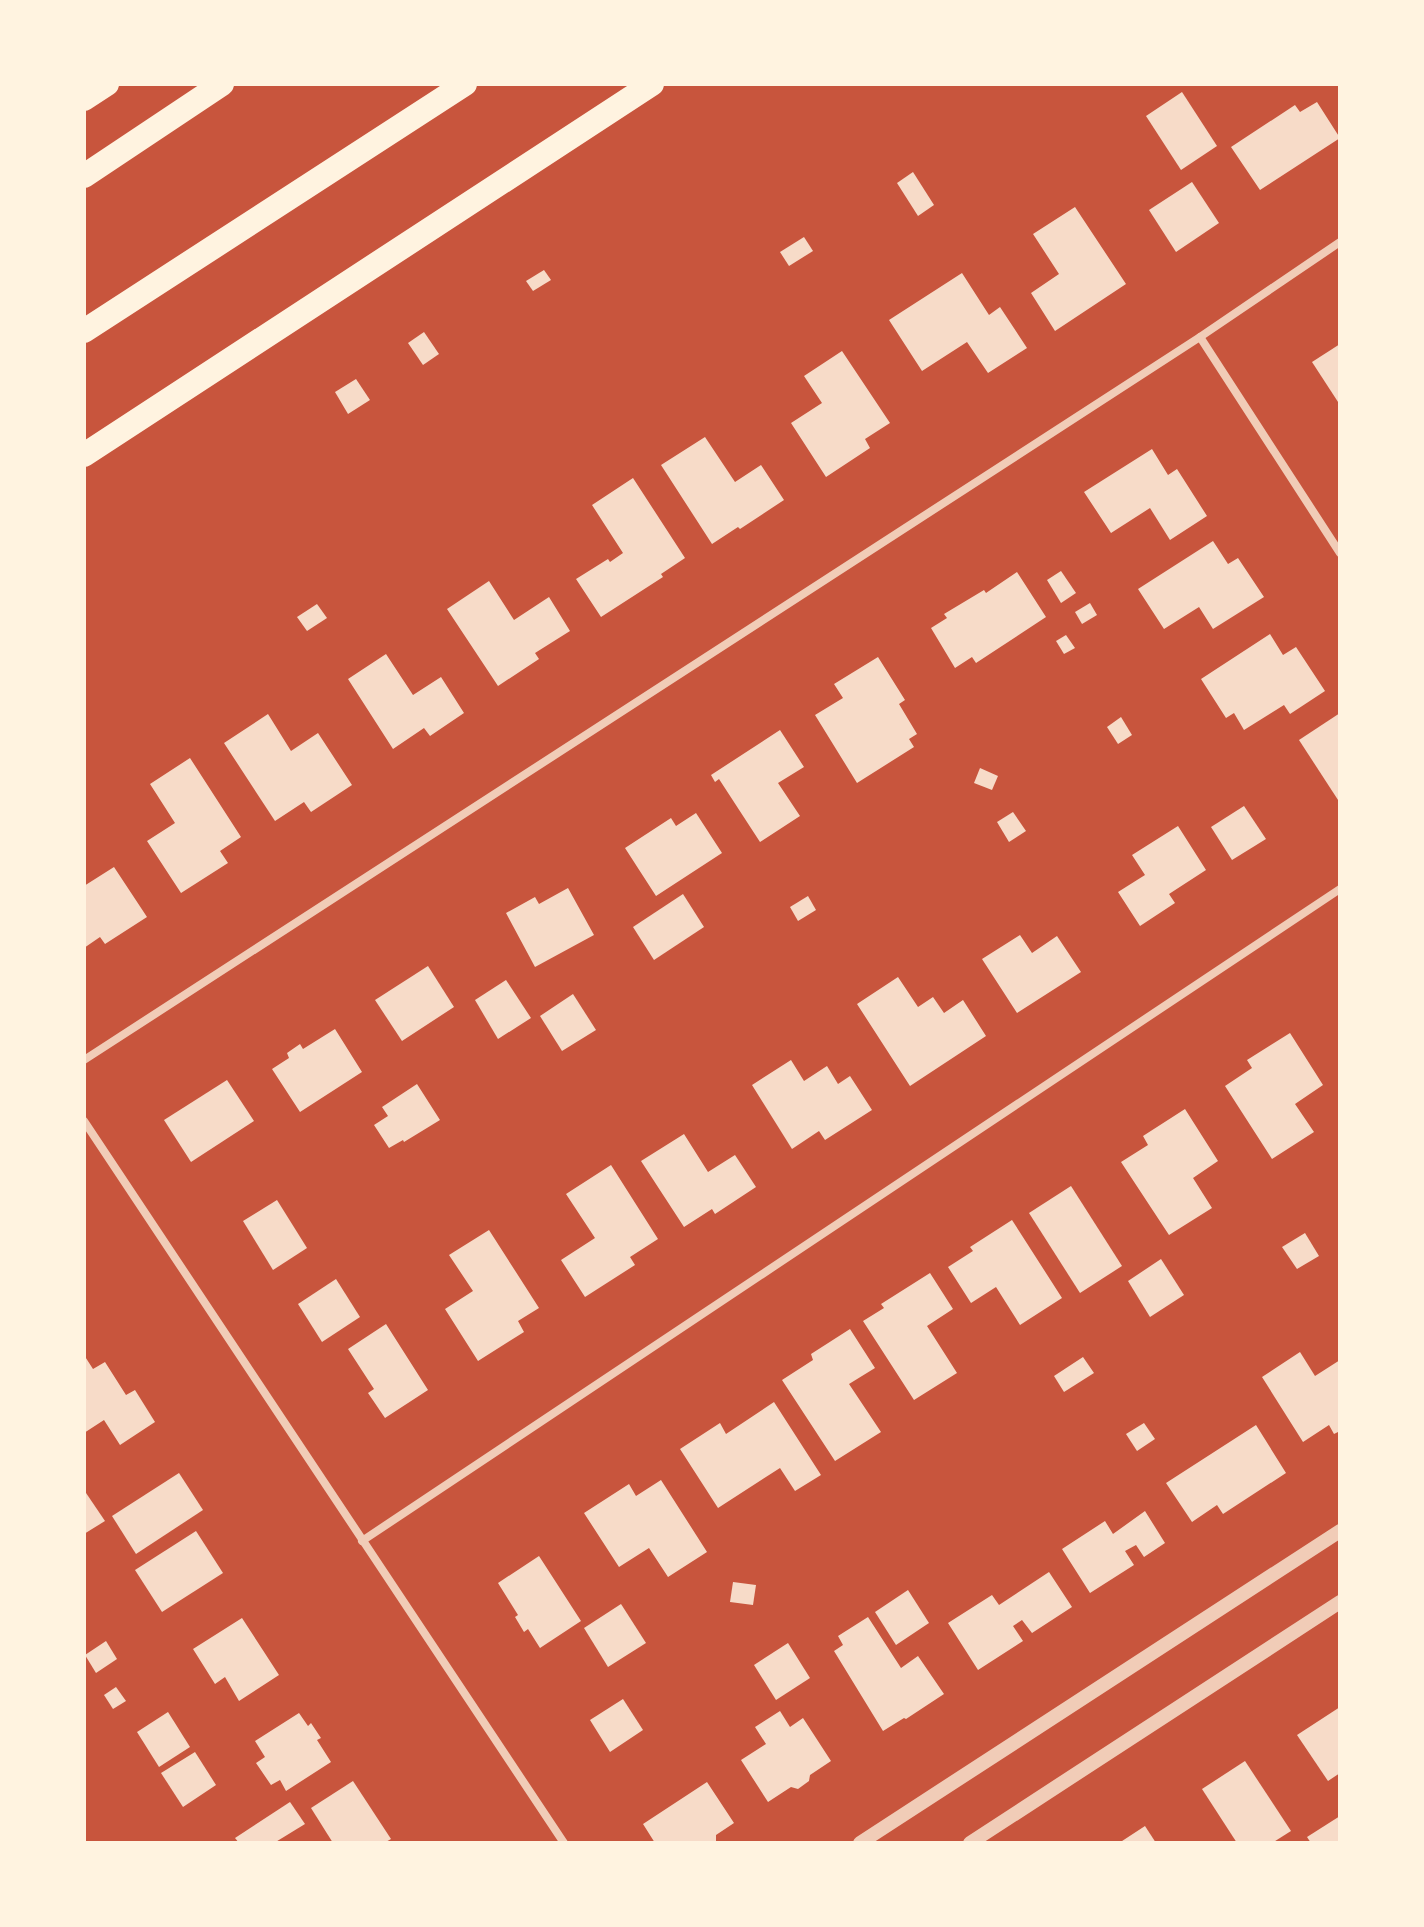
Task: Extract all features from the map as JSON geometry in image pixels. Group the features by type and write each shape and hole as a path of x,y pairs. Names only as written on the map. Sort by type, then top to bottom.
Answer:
{"highway":[{"path":"84,99 107,84"},
{"path":"84,176 222,84"},
{"path":"84,331 465,84"},
{"path":"84,455 644,90 665,84"}],"street":[{"path":"84,1060 1200,337 1340,242"},
{"path":"1200,337 1340,553"},
{"path":"362,1541 1340,889"},
{"path":"84,1121 564,1843"},
{"path":"860,1843 1340,1531"},
{"path":"970,1843 1340,1602"}],"building":[{"path":"1182,92 1217,146 1181,170 1146,116"},
{"path":"1317,102 1340,138 1260,190 1231,147 1295,105 1300,112"},
{"path":"913,172 934,205 918,216 897,183"},
{"path":"1192,182 1219,223 1176,252 1149,210"},
{"path":"1075,207 1126,284 1055,331 1031,293 1059,274 1033,234"},
{"path":"804,237 813,251 789,266 780,252"},
{"path":"544,270 551,280 533,291 526,281"},
{"path":"962,273 989,315 1000,307 1027,348 988,373 967,342 922,371 889,320"},
{"path":"424,332 439,354 423,365 408,343"},
{"path":"1340,344 1340,405 1312,362"},
{"path":"842,351 890,423 865,439 870,448 826,477 791,423 822,403 804,376"},
{"path":"356,379 370,400 348,414 335,392"},
{"path":"705,437 735,482 761,465 784,500 712,544 661,465"},
{"path":"1152,449 1168,475 1177,469 1207,516 1170,540 1150,508 1111,533 1084,492"},
{"path":"633,478 685,558 661,574 663,577 601,617 576,579 623,553 592,505"},
{"path":"1213,541 1228,564 1238,558 1264,597 1213,629 1199,607 1164,629 1138,589"},
{"path":"1061,571 1076,593 1061,603 1047,580"},
{"path":"1017,572 1046,617 976,663 972,657 955,668 931,628 947,618 944,614 984,590 986,593"},
{"path":"489,581 514,620 549,597 570,631 535,653 539,659 498,686 447,609"},
{"path":"1090,603 1097,615 1082,624 1075,612"},
{"path":"317,604 327,618 307,631 297,617"},
{"path":"1270,634 1283,655 1296,647 1325,691 1290,714 1284,705 1244,730 1234,713 1226,718 1201,679"},
{"path":"1066,635 1075,648 1064,654 1056,641"},
{"path":"386,654 413,695 441,677 464,713 430,736 424,728 393,749 348,679"},
{"path":"878,657 905,700 899,704 917,734 909,739 914,747 857,783 815,715 843,698 834,684"},
{"path":"1340,713 1340,803 1299,740"},
{"path":"268,714 291,751 318,733 352,785 311,812 304,802 275,821 224,743"},
{"path":"1121,717 1132,735 1118,744 1107,727"},
{"path":"780,730 804,767 778,783 800,816 760,842 719,779 715,782 711,775"},
{"path":"190,758 241,837 220,851 228,863 181,893 147,841 175,823 150,784"},
{"path":"980,768 998,776 992,790 974,783"},
{"path":"1244,806 1266,839 1232,860 1211,827"},
{"path":"1013,812 1026,831 1009,842 997,822"},
{"path":"696,813 722,853 656,896 625,848 671,818 676,826"},
{"path":"1178,826 1206,870 1169,894 1175,903 1140,926 1118,892 1145,875 1132,855"},
{"path":"114,867 147,917 105,944 100,937 84,948 84,886"},
{"path":"568,888 594,935 535,967 506,913 535,897 539,904"},
{"path":"683,894 704,927 654,960 633,927"},
{"path":"808,896 816,910 798,921 790,907"},
{"path":"1020,935 1032,953 1057,936 1081,972 1017,1013 982,959"},
{"path":"428,966 454,1007 402,1041 375,1000"},
{"path":"898,977 918,1007 933,997 944,1013 963,1000 986,1036 910,1086 857,1004"},
{"path":"506,980 531,1018 498,1039 475,1000"},
{"path":"573,994 596,1030 562,1051 540,1016"},
{"path":"335,1029 362,1072 300,1112 272,1069 289,1058 287,1053 300,1044 303,1049"},
{"path":"1290,1033 1323,1085 1295,1104 1314,1132 1272,1159 1225,1086 1252,1068 1247,1060"},
{"path":"791,1060 804,1081 827,1066 838,1084 850,1076 872,1110 825,1140 819,1131 792,1149 752,1085"},
{"path":"227,1080 254,1121 191,1162 164,1120"},
{"path":"417,1084 440,1120 389,1148 374,1125 388,1116 382,1107"},
{"path":"1185,1109 1218,1161 1193,1178 1212,1208 1169,1235 1121,1162 1148,1145 1143,1136"},
{"path":"684,1134 708,1172 735,1155 756,1187 715,1214 712,1209 684,1227 641,1161"},
{"path":"611,1165 658,1239 630,1257 635,1265 585,1297 561,1260 595,1238 566,1194"},
{"path":"1071,1186 1122,1266 1080,1293 1029,1213"},
{"path":"277,1200 307,1248 273,1270 243,1221"},
{"path":"1012,1220 1062,1298 1020,1325 996,1287 971,1303 948,1267 973,1251 970,1247"},
{"path":"489,1230 539,1308 518,1321 524,1332 478,1361 445,1309 473,1291 449,1255"},
{"path":"1305,1233 1319,1256 1297,1269 1282,1247"},
{"path":"1161,1259 1184,1295 1150,1317 1128,1281"},
{"path":"930,1273 953,1309 927,1326 957,1373 914,1400 863,1321 884,1308 881,1304"},
{"path":"336,1279 360,1317 322,1342 298,1304"},
{"path":"386,1324 428,1390 385,1418 368,1393 374,1389 348,1349"},
{"path":"850,1329 875,1368 849,1384 881,1432 835,1461 782,1380 813,1360 811,1354"},
{"path":"1300,1352 1315,1376 1340,1360 1340,1431 1334,1434 1329,1425 1303,1442 1262,1377"},
{"path":"84,1355 93,1369 105,1362 126,1395 135,1390 155,1422 120,1445 104,1420 84,1433"},
{"path":"1083,1357 1094,1373 1064,1392 1054,1376"},
{"path":"774,1402 821,1475 795,1491 780,1468 718,1508 680,1449 720,1423 726,1434"},
{"path":"1144,1423 1155,1439 1137,1451 1126,1434"},
{"path":"1256,1425 1286,1473 1223,1514 1217,1505 1192,1522 1166,1483"},
{"path":"179,1473 203,1510 136,1554 112,1516"},
{"path":"661,1480 707,1552 668,1577 649,1548 619,1567 584,1513 629,1484 636,1496"},
{"path":"84,1490 105,1521 84,1534"},
{"path":"1145,1511 1165,1543 1144,1557 1136,1545 1125,1551 1134,1565 1090,1593 1062,1549 1105,1521 1113,1534"},
{"path":"196,1531 223,1573 162,1612 135,1570"},
{"path":"539,1556 581,1621 540,1648 528,1629 524,1632 515,1617 518,1615 498,1583"},
{"path":"1049,1572 1072,1607 1032,1633 1022,1620 1013,1626 1023,1641 978,1670 948,1623 992,1595 999,1605"},
{"path":"733,1582 756,1585 753,1605 730,1602"},
{"path":"908,1590 929,1623 896,1645 875,1612"},
{"path":"621,1604 646,1643 608,1667 584,1628"},
{"path":"868,1617 901,1668 918,1656 944,1694 883,1731 834,1651 843,1645 838,1636"},
{"path":"242,1618 279,1675 239,1701 225,1677 215,1684 193,1649"},
{"path":"106,1641 117,1659 96,1673 85,1655"},
{"path":"788,1643 810,1678 776,1700 754,1665"},
{"path":"116,1687 126,1701 113,1709 104,1695"},
{"path":"623,1699 643,1730 610,1752 590,1720"},
{"path":"1340,1707 1340,1773 1328,1781 1297,1735"},
{"path":"780,1711 790,1727 803,1718 831,1761 810,1775 809,1781 798,1789 791,1787 768,1802 741,1760 766,1744 755,1727"},
{"path":"168,1712 190,1747 159,1767 137,1732"},
{"path":"299,1713 308,1726 311,1723 321,1738 317,1740 331,1762 286,1791 280,1780 271,1785 256,1763 265,1757 255,1741"},
{"path":"195,1752 216,1785 183,1807 161,1773"},
{"path":"1245,1761 1291,1831 1272,1843 1237,1843 1202,1789"},
{"path":"353,1781 391,1839 384,1843 333,1843 311,1808"},
{"path":"707,1782 734,1823 716,1835 716,1841 712,1843 655,1843 643,1824"},
{"path":"290,1802 305,1824 274,1843 239,1843 235,1838"},
{"path":"1340,1816 1340,1843 1311,1843 1307,1837"},
{"path":"1145,1826 1156,1843 1119,1843"}]}
